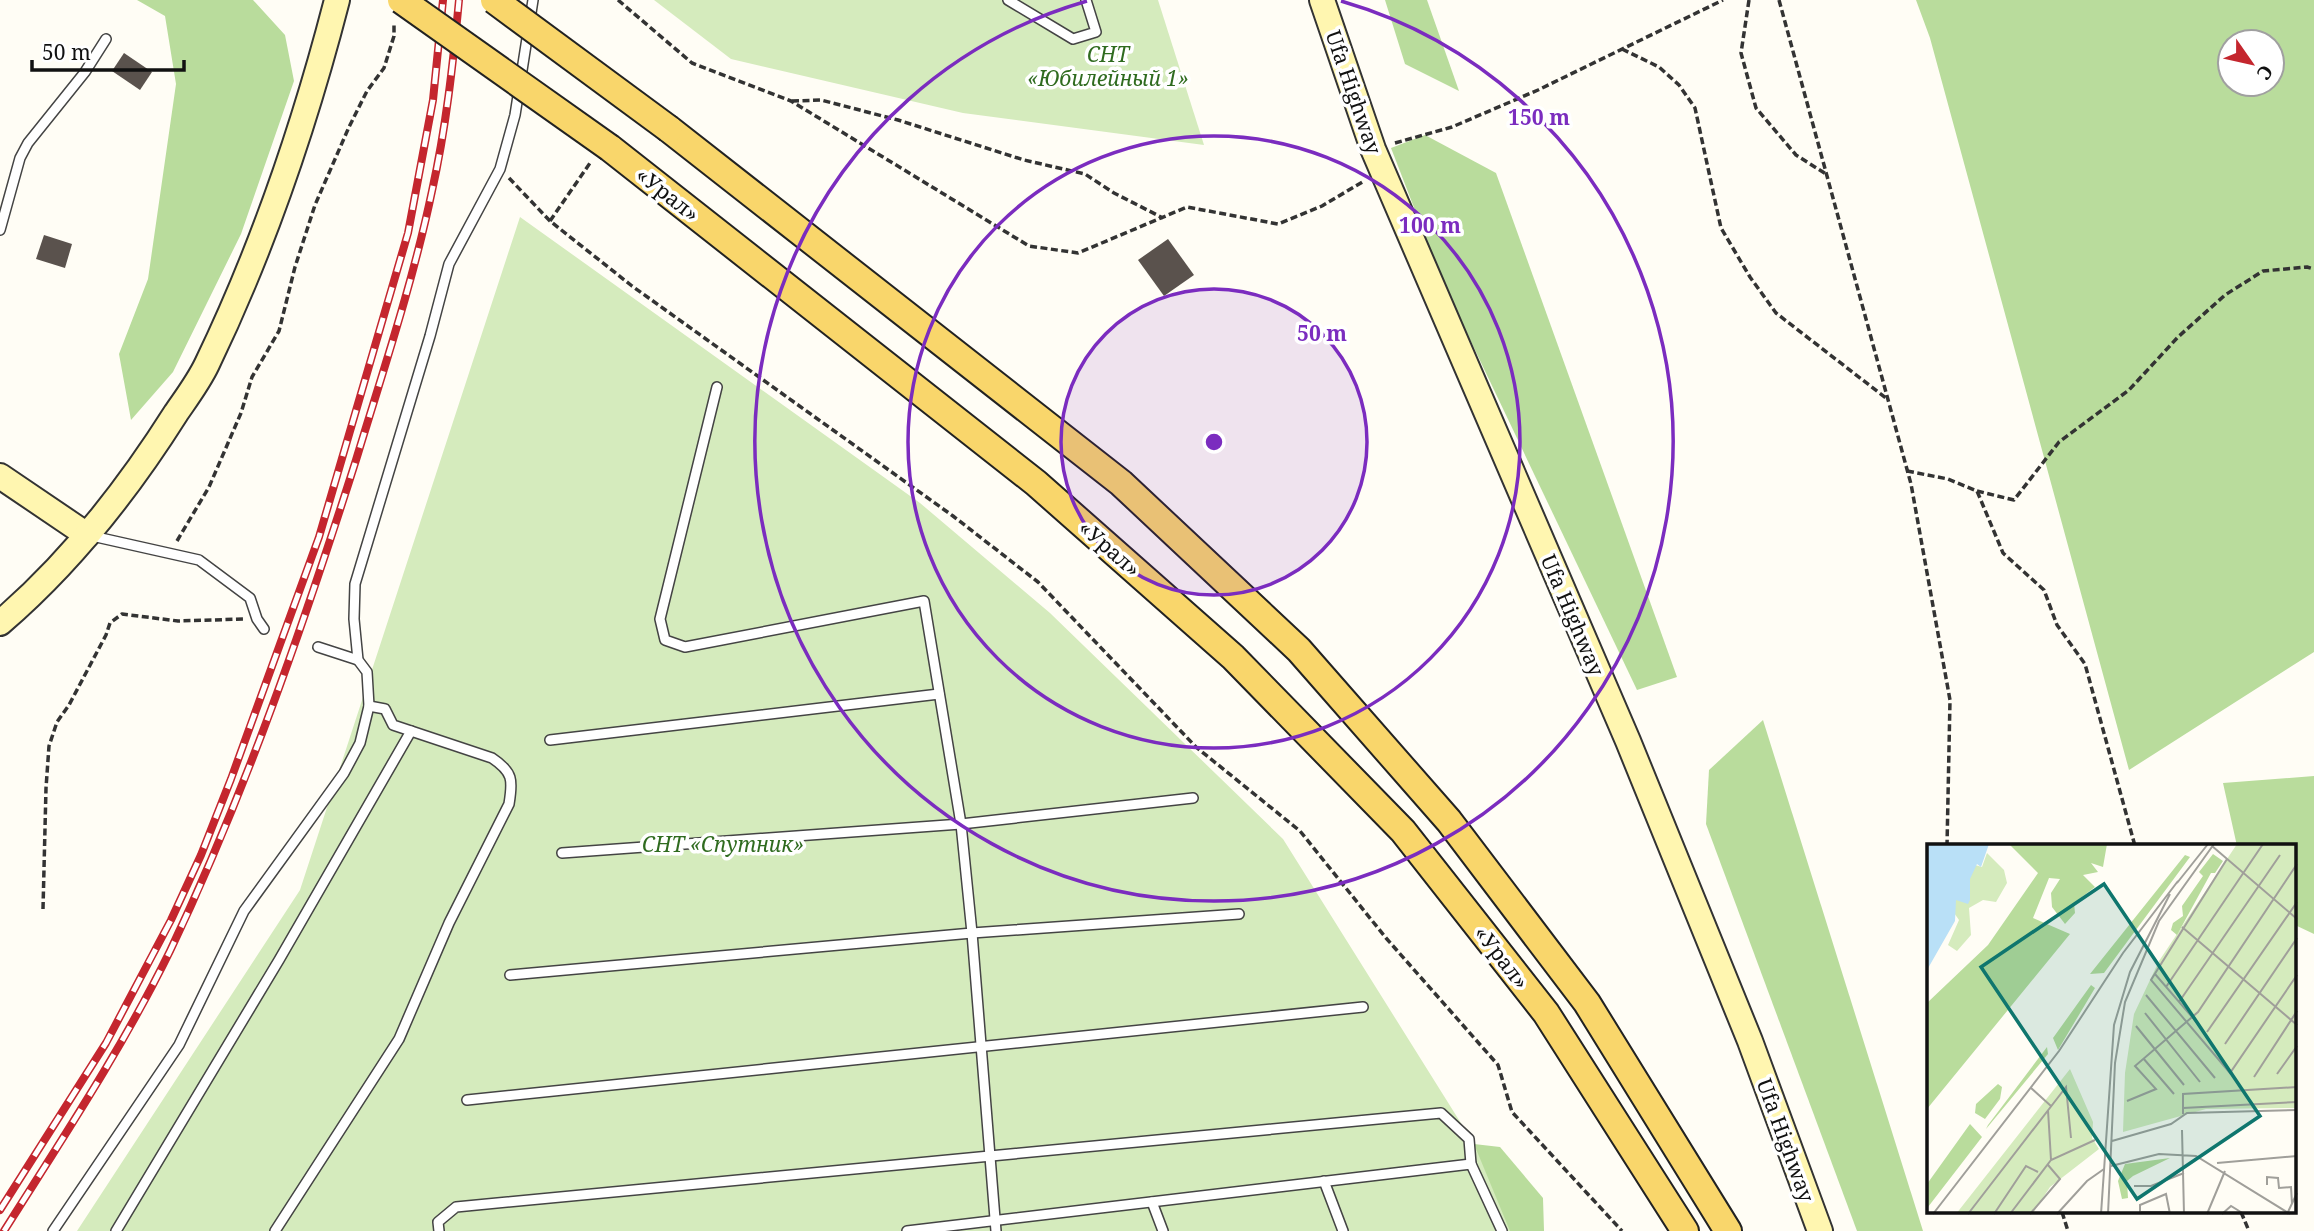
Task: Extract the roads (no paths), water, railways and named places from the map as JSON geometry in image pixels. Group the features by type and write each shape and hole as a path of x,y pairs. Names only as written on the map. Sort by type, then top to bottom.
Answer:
{"main road":[{"path":"0,623 18,608 87,536 155,446 206,366 270,220 337,0"},
{"name":"«Урал»","path":"494,0 669,129 1121,483 1299,650 1450,821 1587,1003 1728,1231"},
{"name":"Ufa Highway","path":"1322,0 1377,160 1628,741 1750,1041 1820,1231"},
{"name":"«Урал»","path":"397,6 1036,483 1233,657 1403,831 1429,863 1546,1013 1685,1231"},
{"path":"0,476 87,536"}],"lane":[{"path":"358,660 354,619 355,583 449,264 500,169 515,115 533,0"},
{"path":"1007,0 1073,39 1096,33 1086,0"},
{"path":"0,230 20,158 28,143 85,72 106,39"},
{"path":"717,387 660,620 665,640 685,647 924,601 961,824 995,1226"},
{"path":"87,536 172,552 199,560 250,598 264,629"},
{"path":"53,1231 180,1045 244,911 344,774 360,743 369,706 367,671 358,660 318,647"},
{"path":"550,740 939,694"},
{"path":"275,1231 399,1039 449,923 509,804 513,783 505,767 492,758 393,725 384,709 369,706"},
{"path":"116,1231 279,960 411,731"},
{"path":"562,853 961,824 1193,798"},
{"path":"510,975 972,933 1239,914"},
{"path":"467,1100 1363,1007"},
{"path":"439,1231 438,1222 456,1207 1441,1113 1469,1139 1471,1164 1502,1231"},
{"path":"907,1231 995,1226 1152,1202 1471,1164"},
{"path":"1324,1181 1343,1231"},
{"path":"1152,1202 1163,1231"}],"railway":[{"path":"0,1210 106,1043 171,920 201,855 231,779 319,537 408,233 433,100 443,0"},
{"path":"4,1231 91,1093 170,951 223,831 271,709 356,460 416,259 441,144 459,0"}],"park label":[{"name":"СНТ «Юбилейный 1»","path":"1108,66"},
{"name":"СНТ «Спутник»","path":"723,844"}]}
